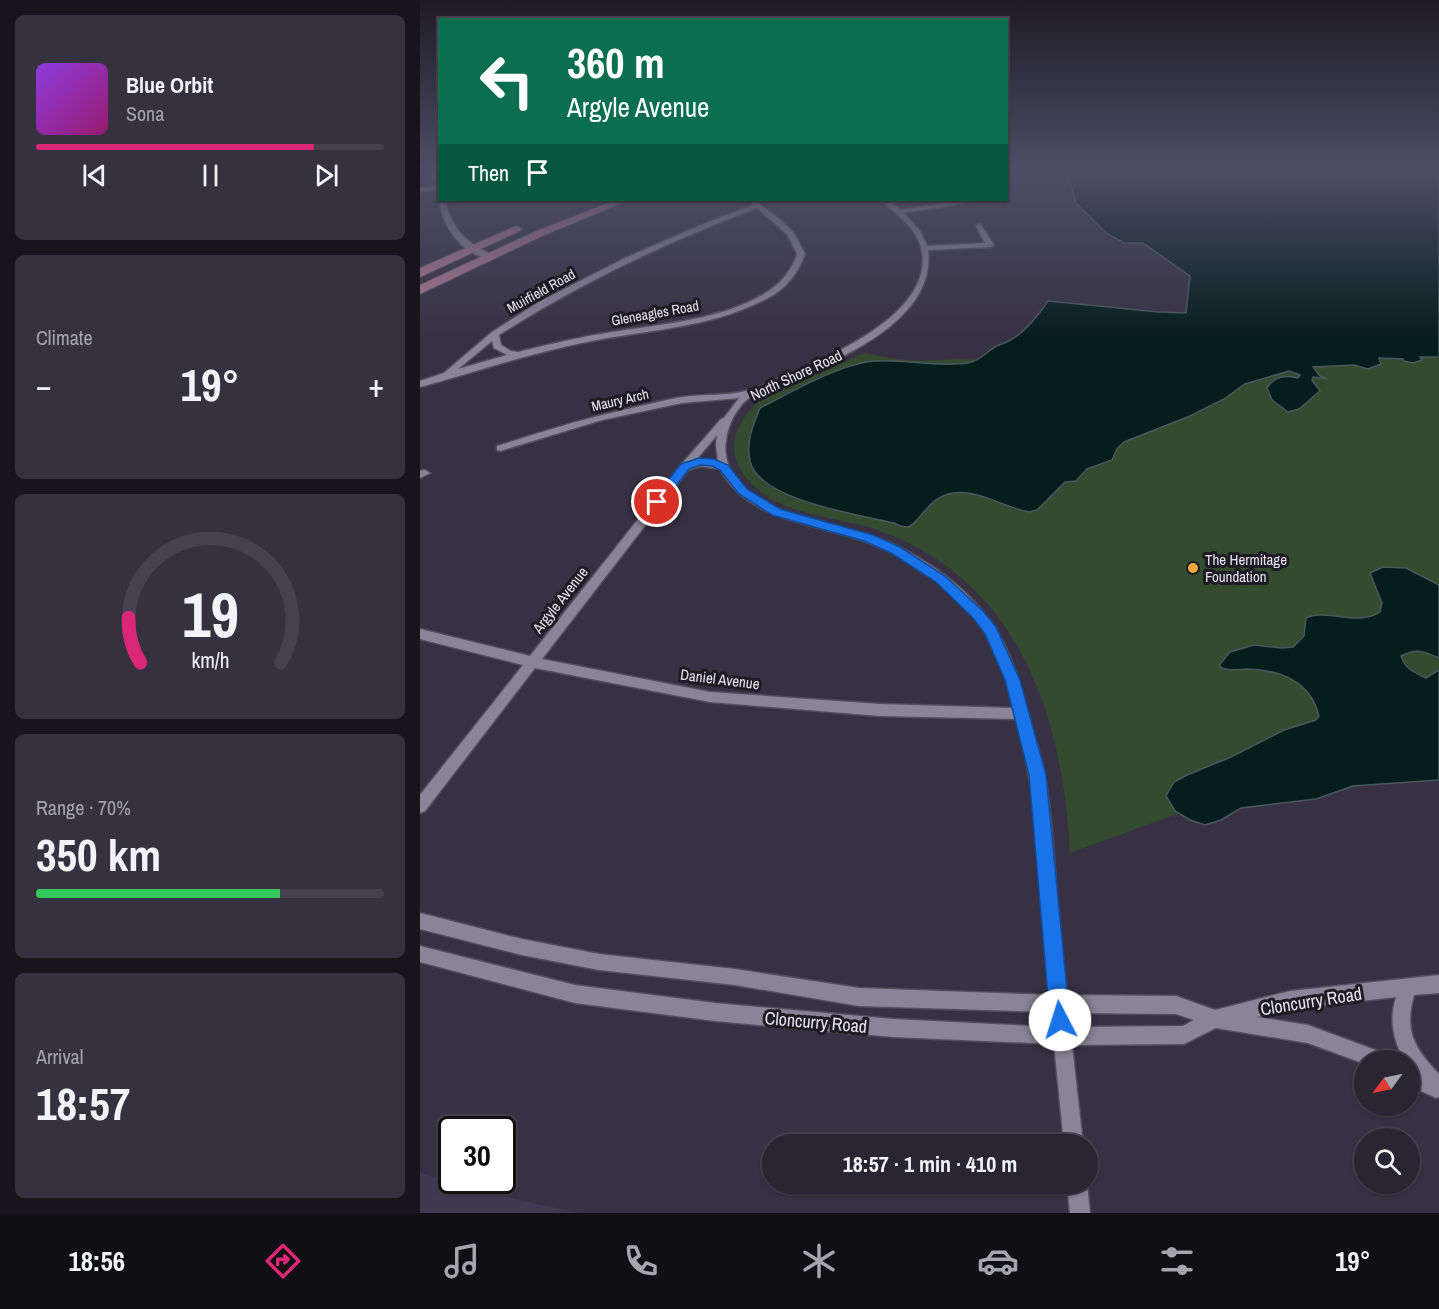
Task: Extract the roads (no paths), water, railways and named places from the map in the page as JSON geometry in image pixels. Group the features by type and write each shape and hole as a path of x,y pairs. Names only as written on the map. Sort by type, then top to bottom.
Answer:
{"main road":[{"path":"420,273 525,226"},
{"path":"420,290 488,256 562,226"}],"street":[{"path":"449,226 471,249 488,256"},
{"name":"Muirfield Road","path":"446,376 495,334 542,304 627,260 704,226"},
{"name":"Gleneagles Road","path":"420,384 519,355 585,339 712,316 761,299 782,285 796,268 801,254 790,233 782,226"},
{"path":"912,226 925,248 990,245 980,226"},
{"name":"North Shore Road","path":"724,468 720,451 721,437 728,416 748,394 834,358 881,330 897,316 920,285 925,248"},
{"path":"495,334 494,340 501,350 519,355"},
{"name":"Maury Arch","path":"500,448 600,418 672,402 748,394"},
{"name":"Argyle Avenue","path":"420,806 685,467 728,416"},
{"path":"685,467 714,462 724,468 743,492 776,512 868,538 896,550 923,566 958,593 991,631 1007,665 1038,775 1072,1134"},
{"name":"Daniel Avenue","path":"420,634 532,662 710,697 880,710 1022,714"},
{"name":"Cloncurry Road","path":"420,921 522,947 599,962 735,977 860,997 1059,1004 1176,1005 1215,1019"},
{"name":"Cloncurry Road","path":"420,954 575,994 715,1012 881,1028 1062,1036 1184,1035 1215,1019 1290,1000 1439,984"},
{"path":"1408,987 1402,1003 1402,1038 1410,1057 1439,1089"},
{"path":"1215,1019 1308,1034 1354,1051"},
{"path":"1420,1080 1439,1089"},
{"path":"1078,1194 1080,1213"}],"place":[{"name":"The Hermitage Foundation","path":"1193,568"}]}
